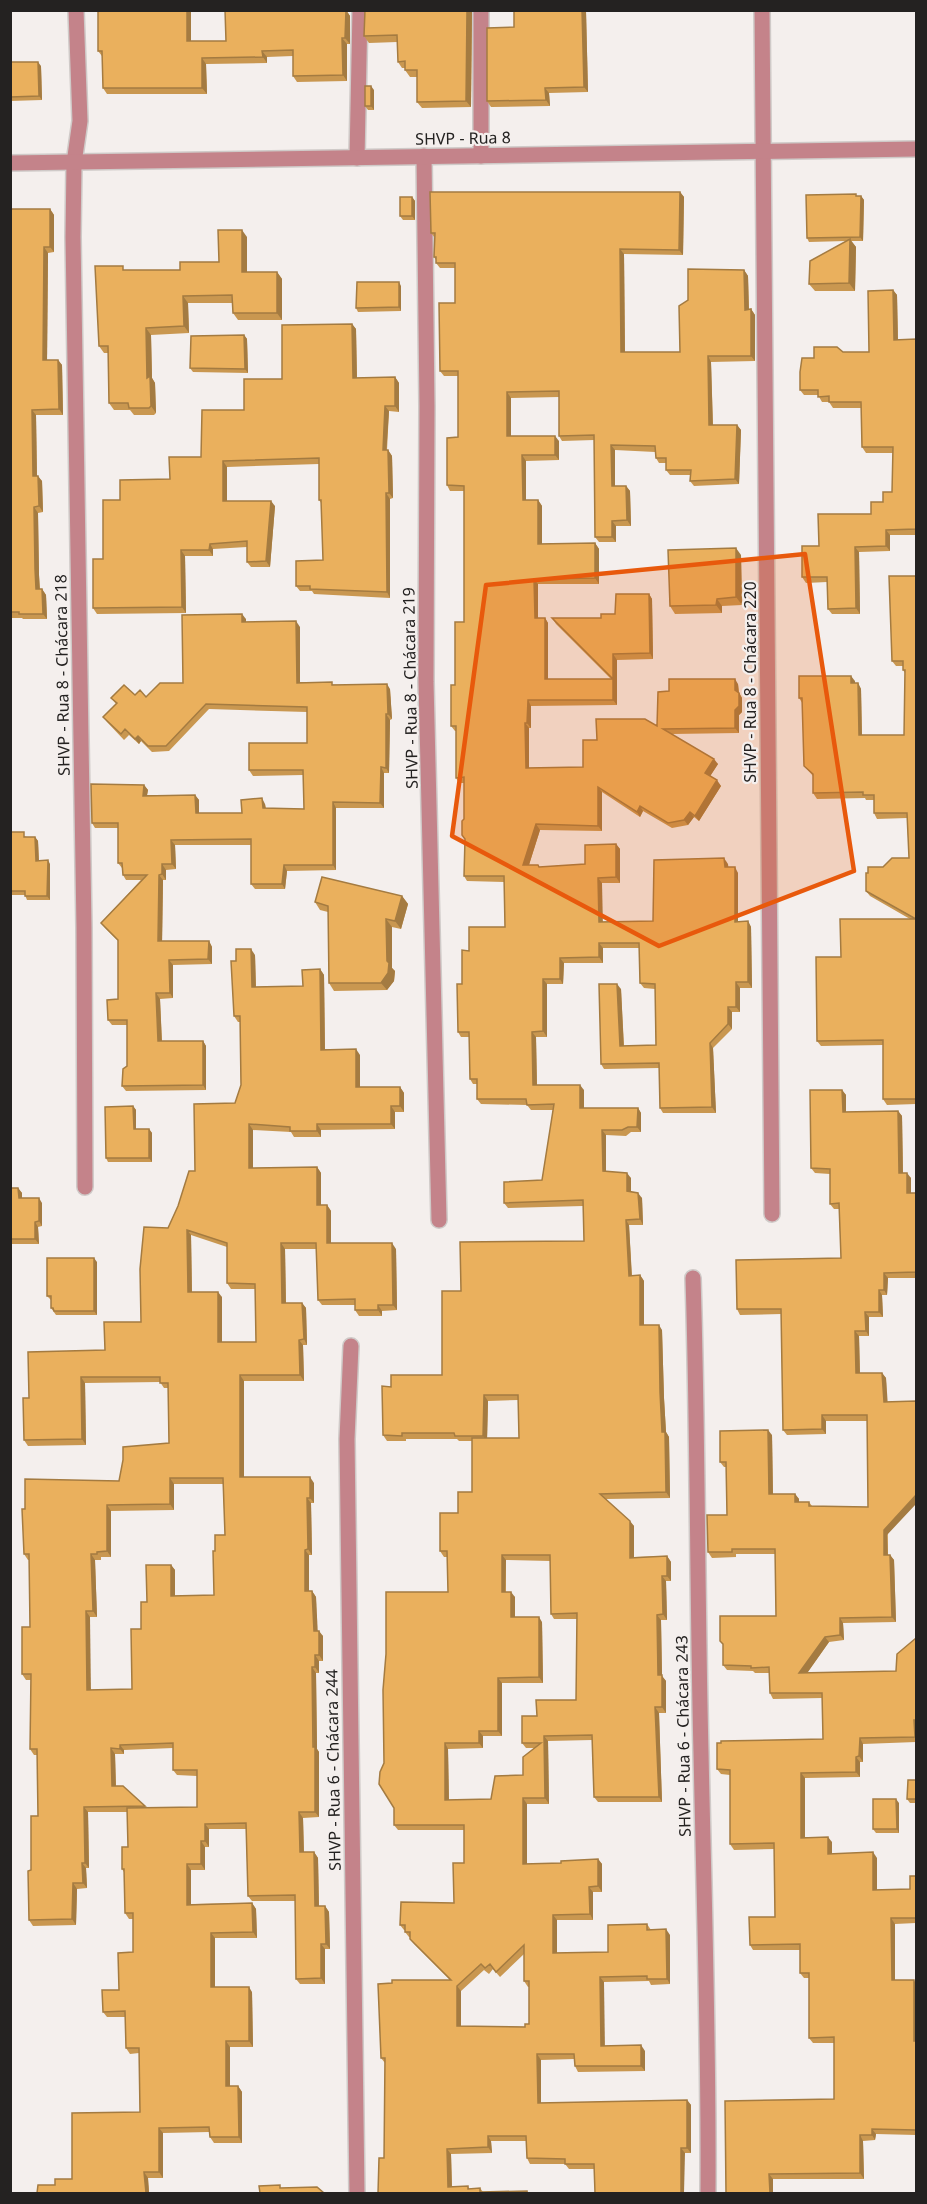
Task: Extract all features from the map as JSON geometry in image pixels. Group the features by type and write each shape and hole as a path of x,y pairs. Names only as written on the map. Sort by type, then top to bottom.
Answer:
{"street":[{"name":"SHVP - Rua 8 - Chácara 218","path":"76,10 80,121 74,163 85,1187"},
{"path":"357,158 360,10"},
{"path":"481,10 481,156"},
{"name":"SHVP - Rua 8 - Chácara 220","path":"762,10 772,1214"},
{"name":"SHVP - Rua 8","path":"10,163 916,149"},
{"name":"SHVP - Rua 8 - Chácara 219","path":"424,156 427,394 426,682 439,1220"},
{"name":"SHVP - Rua 6 - Chácara 243","path":"693,1278 709,2056 708,2193"},
{"name":"SHVP - Rua 6 - Chácara 244","path":"351,1346 347,1439 357,2193"}],"highlighted area":[{"path":"805,554 854,871 659,946 452,836 486,585"}],"building":[{"path":"98,10 187,10 187,41 226,41 225,10 346,10 345,38 342,38 343,75 293,76 293,50 262,51 263,57 202,58 202,88 103,88 102,51 98,51"},
{"path":"365,10 467,10 466,101 417,102 417,70 405,70 405,61 398,62 397,35 364,36"},
{"path":"514,10 582,10 584,87 545,88 546,100 487,101 487,28 514,27"},
{"path":"10,62 38,62 39,96 10,97"},
{"path":"365,86 371,86 371,106 365,106"},
{"path":"430,192 680,192 679,250 620,249 621,352 680,352 679,306 688,300 688,269 744,270 745,310 751,309 751,356 708,356 709,425 737,425 735,479 690,481 691,470 666,470 666,458 656,458 655,446 611,445 612,486 626,486 627,520 612,521 612,537 595,537 594,435 559,436 559,391 507,392 507,436 555,436 555,455 522,455 523,500 538,500 538,544 595,543 595,578 534,579 535,618 545,618 545,679 613,679 613,700 528,700 527,723 525,723 526,768 583,767 583,740 597,740 596,719 645,719 657,726 658,692 669,691 669,679 735,679 735,690 739,693 739,706 735,710 735,728 663,729 714,759 705,773 717,780 695,816 690,812 684,820 668,823 640,806 637,812 598,787 598,826 536,824 523,865 538,865 539,867 585,864 585,845 616,844 616,877 598,878 599,922 653,921 654,860 724,858 725,867 735,867 735,922 748,921 748,982 736,982 736,1007 728,1007 728,1024 710,1043 712,1107 660,1108 659,1063 601,1064 599,984 617,984 620,1046 656,1045 655,984 640,983 639,943 599,943 599,957 560,958 560,979 543,979 543,1031 532,1032 533,1085 580,1085 580,1108 638,1108 637,1127 602,1130 603,1171 627,1173 627,1191 638,1193 640,1219 626,1220 629,1276 640,1275 640,1325 659,1325 660,1392 662,1432 665,1432 666,1492 600,1494 630,1521 630,1558 667,1556 667,1576 662,1576 663,1614 657,1615 658,1675 662,1675 662,1707 655,1707 659,1797 594,1797 592,1735 544,1736 545,1798 523,1798 523,1864 598,1859 598,1886 589,1887 590,1914 553,1915 553,1953 608,1952 608,1925 647,1924 647,1930 666,1929 667,1979 647,1979 647,1976 600,1977 601,2046 641,2045 641,2066 575,2066 574,2054 537,2054 538,2103 687,2100 687,2148 681,2148 681,2193 595,2193 594,2164 565,2164 565,2159 527,2158 526,2136 488,2136 488,2147 447,2149 448,2187 468,2186 468,2189 480,2188 480,2192 527,2191 527,2193 378,2193 379,2158 384,2158 385,2058 381,2058 378,1984 392,1983 392,1980 451,1980 410,1939 410,1932 405,1932 405,1925 400,1925 401,1902 454,1903 453,1863 464,1863 464,1825 394,1825 394,1808 379,1784 380,1772 384,1763 383,1690 386,1654 386,1592 448,1592 447,1551 440,1551 440,1513 458,1513 458,1492 472,1492 472,1438 519,1438 518,1395 484,1395 483,1436 455,1436 454,1433 383,1435 382,1386 391,1387 391,1375 442,1375 442,1291 461,1291 460,1242 584,1241 583,1200 504,1203 504,1182 542,1180 554,1104 527,1105 526,1099 477,1099 477,1079 470,1079 469,1032 458,1032 457,984 462,984 462,950 469,951 469,927 505,927 504,876 464,876 465,839 462,835 462,821 464,819 464,777 456,778 456,726 451,726 451,685 455,685 455,622 464,622 464,486 447,485 447,438 458,437 458,371 440,371 439,303 455,303 455,263 436,263 435,233 431,233","holes":["502,1555 550,1555 551,1614 577,1613 576,1700 536,1700 537,1716 522,1716 522,1743 541,1743 523,1757 523,1775 495,1776 491,1799 445,1800 445,1743 479,1743 479,1731 498,1731 498,1678 539,1677 539,1617 511,1617 511,1592 502,1592","524,1945 524,1981 529,1981 529,2024 525,2024 525,2027 457,2026 457,1986 481,1964 485,1968 490,1964 496,1972"]},
{"path":"856,194 856,196 861,196 860,237 807,238 806,195"},
{"path":"400,197 412,197 412,216 400,216"},
{"path":"10,209 50,209 50,247 44,247 43,360 58,360 59,409 32,410 33,476 38,476 39,506 34,507 36,589 42,589 43,614 10,612"},
{"path":"218,230 242,230 242,272 277,272 277,313 233,313 232,295 183,296 184,326 146,328 147,378 150,376 151,406 149,408 129,408 128,403 109,403 108,346 99,346 95,266 123,266 123,270 180,270 180,262 219,262"},
{"path":"850,239 849,283 809,284 810,261"},
{"path":"357,282 399,282 399,307 356,308"},
{"path":"893,290 894,340 916,339 916,529 886,530 886,546 855,547 856,608 828,609 827,577 802,577 802,546 819,546 818,514 871,514 871,502 883,502 883,492 892,492 893,447 862,447 861,402 829,402 829,396 818,397 818,390 800,390 802,358 814,358 814,347 837,347 843,352 869,352 868,291"},
{"path":"352,324 353,378 395,377 395,406 385,406 383,450 388,450 387,592 310,589 310,586 296,586 296,561 323,560 319,458 223,461 223,501 271,501 266,561 247,562 247,541 210,544 209,550 181,550 182,607 93,608 93,559 103,559 103,500 120,500 120,480 170,479 169,457 201,457 202,410 244,410 244,379 282,379 282,325"},
{"path":"244,335 245,369 190,368 191,336"},
{"path":"736,548 736,597 717,599 716,605 670,606 668,550"},
{"path":"889,576 916,576 916,919 866,891 868,867 883,867 892,858 909,858 907,813 874,813 874,795 863,795 863,792 813,793 813,774 804,766 799,676 851,676 851,683 858,683 859,735 904,735 905,670 903,670 903,661 892,661"},
{"path":"616,594 649,594 650,653 613,654 613,679 552,618 601,618 601,614 615,614"},
{"path":"242,614 242,622 296,621 297,683 387,684 386,768 381,767 380,803 333,802 333,865 284,865 282,884 251,884 251,839 171,840 172,864 162,864 162,874 159,875 158,941 209,941 208,959 169,960 170,993 156,993 158,1041 203,1041 203,1085 122,1086 123,1069 127,1066 127,1020 108,1020 107,1000 118,999 118,940 101,923 147,875 123,875 122,863 118,863 118,823 92,823 91,784 144,785 143,796 195,795 196,813 242,813 241,800 262,798 263,808 304,809 303,770 249,770 249,743 307,743 307,707 206,704 166,746 148,746 138,736 135,739 125,729 121,734 103,717 117,703 111,698 124,685 135,695 140,690 146,697 160,683 183,683 182,615"},
{"path":"10,832 24,832 24,837 35,837 36,861 48,860 47,896 25,896 25,891 10,891"},
{"path":"322,877 402,896 395,921 386,919 387,961 389,963 388,973 381,983 329,983 328,906 315,902"},
{"path":"840,919 916,919 916,1099 883,1099 883,1040 817,1041 816,957 841,957"},
{"path":"236,949 251,949 252,987 303,986 302,970 320,969 321,1050 356,1049 356,1087 400,1087 400,1106 391,1106 391,1124 317,1124 317,1131 290,1131 290,1127 249,1124 249,1168 317,1167 317,1205 327,1205 327,1243 392,1243 393,1305 378,1305 378,1310 355,1310 355,1299 318,1300 316,1243 281,1243 282,1303 302,1303 304,1339 299,1340 300,1375 240,1375 240,1477 310,1477 310,1498 307,1498 308,1549 305,1550 305,1591 312,1591 314,1631 319,1631 319,1655 315,1655 315,1667 312,1667 315,1812 299,1812 300,1852 314,1852 315,1906 325,1906 326,1944 321,1944 321,1978 296,1979 295,1895 248,1896 246,1823 205,1824 205,1841 201,1841 201,1864 187,1864 187,1905 252,1903 253,1932 211,1933 211,1987 249,1987 249,2041 226,2041 226,2086 238,2086 239,2137 210,2137 209,2127 159,2128 159,2172 144,2172 146,2193 37,2193 38,2185 55,2185 55,2179 72,2179 72,2113 140,2112 139,2048 126,2048 125,2011 103,2012 102,1990 119,1990 118,1953 133,1952 133,1913 125,1913 124,1869 122,1869 122,1847 128,1847 127,1808 197,1807 197,1770 173,1770 173,1743 120,1745 120,1749 111,1748 112,1786 123,1786 145,1806 84,1807 83,1883 73,1883 72,1919 29,1920 28,1871 31,1870 31,1816 38,1816 37,1749 30,1749 31,1674 22,1674 22,1627 30,1627 29,1554 24,1554 22,1509 25,1509 25,1479 119,1481 123,1447 169,1443 168,1383 160,1383 160,1377 81,1377 82,1439 24,1440 23,1398 29,1398 28,1352 105,1350 104,1322 141,1322 140,1269 144,1227 168,1228 189,1171 195,1171 194,1104 235,1103 241,1085 240,1016 234,1016 231,961 236,961","holes":["187,1230 227,1243 227,1283 255,1284 256,1342 218,1342 218,1292 188,1292","170,1478 223,1478 225,1535 215,1535 214,1595 171,1596 171,1565 146,1565 147,1602 141,1602 141,1629 131,1629 132,1689 87,1690 86,1611 93,1611 91,1554 107,1551 107,1505 170,1504"]},
{"path":"810,1090 842,1090 843,1112 898,1111 899,1173 907,1173 907,1193 916,1193 916,1272 884,1273 884,1290 879,1290 879,1312 865,1312 866,1331 855,1331 856,1373 882,1373 884,1402 916,1401 916,1495 884,1530 884,1555 890,1555 892,1617 840,1618 840,1635 825,1637 799,1673 896,1671 897,1654 916,1638 915,1737 860,1738 856,1772 801,1773 801,1838 828,1837 828,1854 873,1852 873,1890 910,1889 910,1876 916,1876 916,1918 891,1918 892,1980 914,1980 916,2130 872,2129 872,2135 860,2135 860,2173 769,2174 770,2193 726,2193 725,2101 834,2099 834,2037 809,2038 809,1973 800,1973 800,1944 750,1945 749,1917 775,1917 774,1843 730,1844 730,1770 717,1769 717,1743 721,1741 823,1739 822,1693 770,1693 769,1667 723,1665 720,1616 776,1616 775,1549 732,1549 732,1552 708,1552 707,1515 727,1515 726,1462 720,1462 720,1431 768,1430 769,1494 795,1494 795,1502 809,1502 809,1506 868,1507 867,1415 822,1415 822,1429 783,1430 781,1309 737,1309 736,1260 841,1258 839,1203 830,1204 830,1169 811,1168"},
{"path":"133,1106 134,1129 149,1129 149,1158 106,1158 105,1107"},
{"path":"10,1188 18,1188 19,1198 39,1198 39,1221 35,1222 35,1239 10,1239"},
{"path":"47,1258 94,1258 94,1311 54,1311 51,1308 51,1296 47,1296"},
{"path":"908,1780 916,1780 916,1799 907,1799"},
{"path":"873,1799 896,1799 897,1829 873,1829"},
{"path":"280,2185 280,2188 317,2187 324,2193 260,2193 259,2186"}]}
